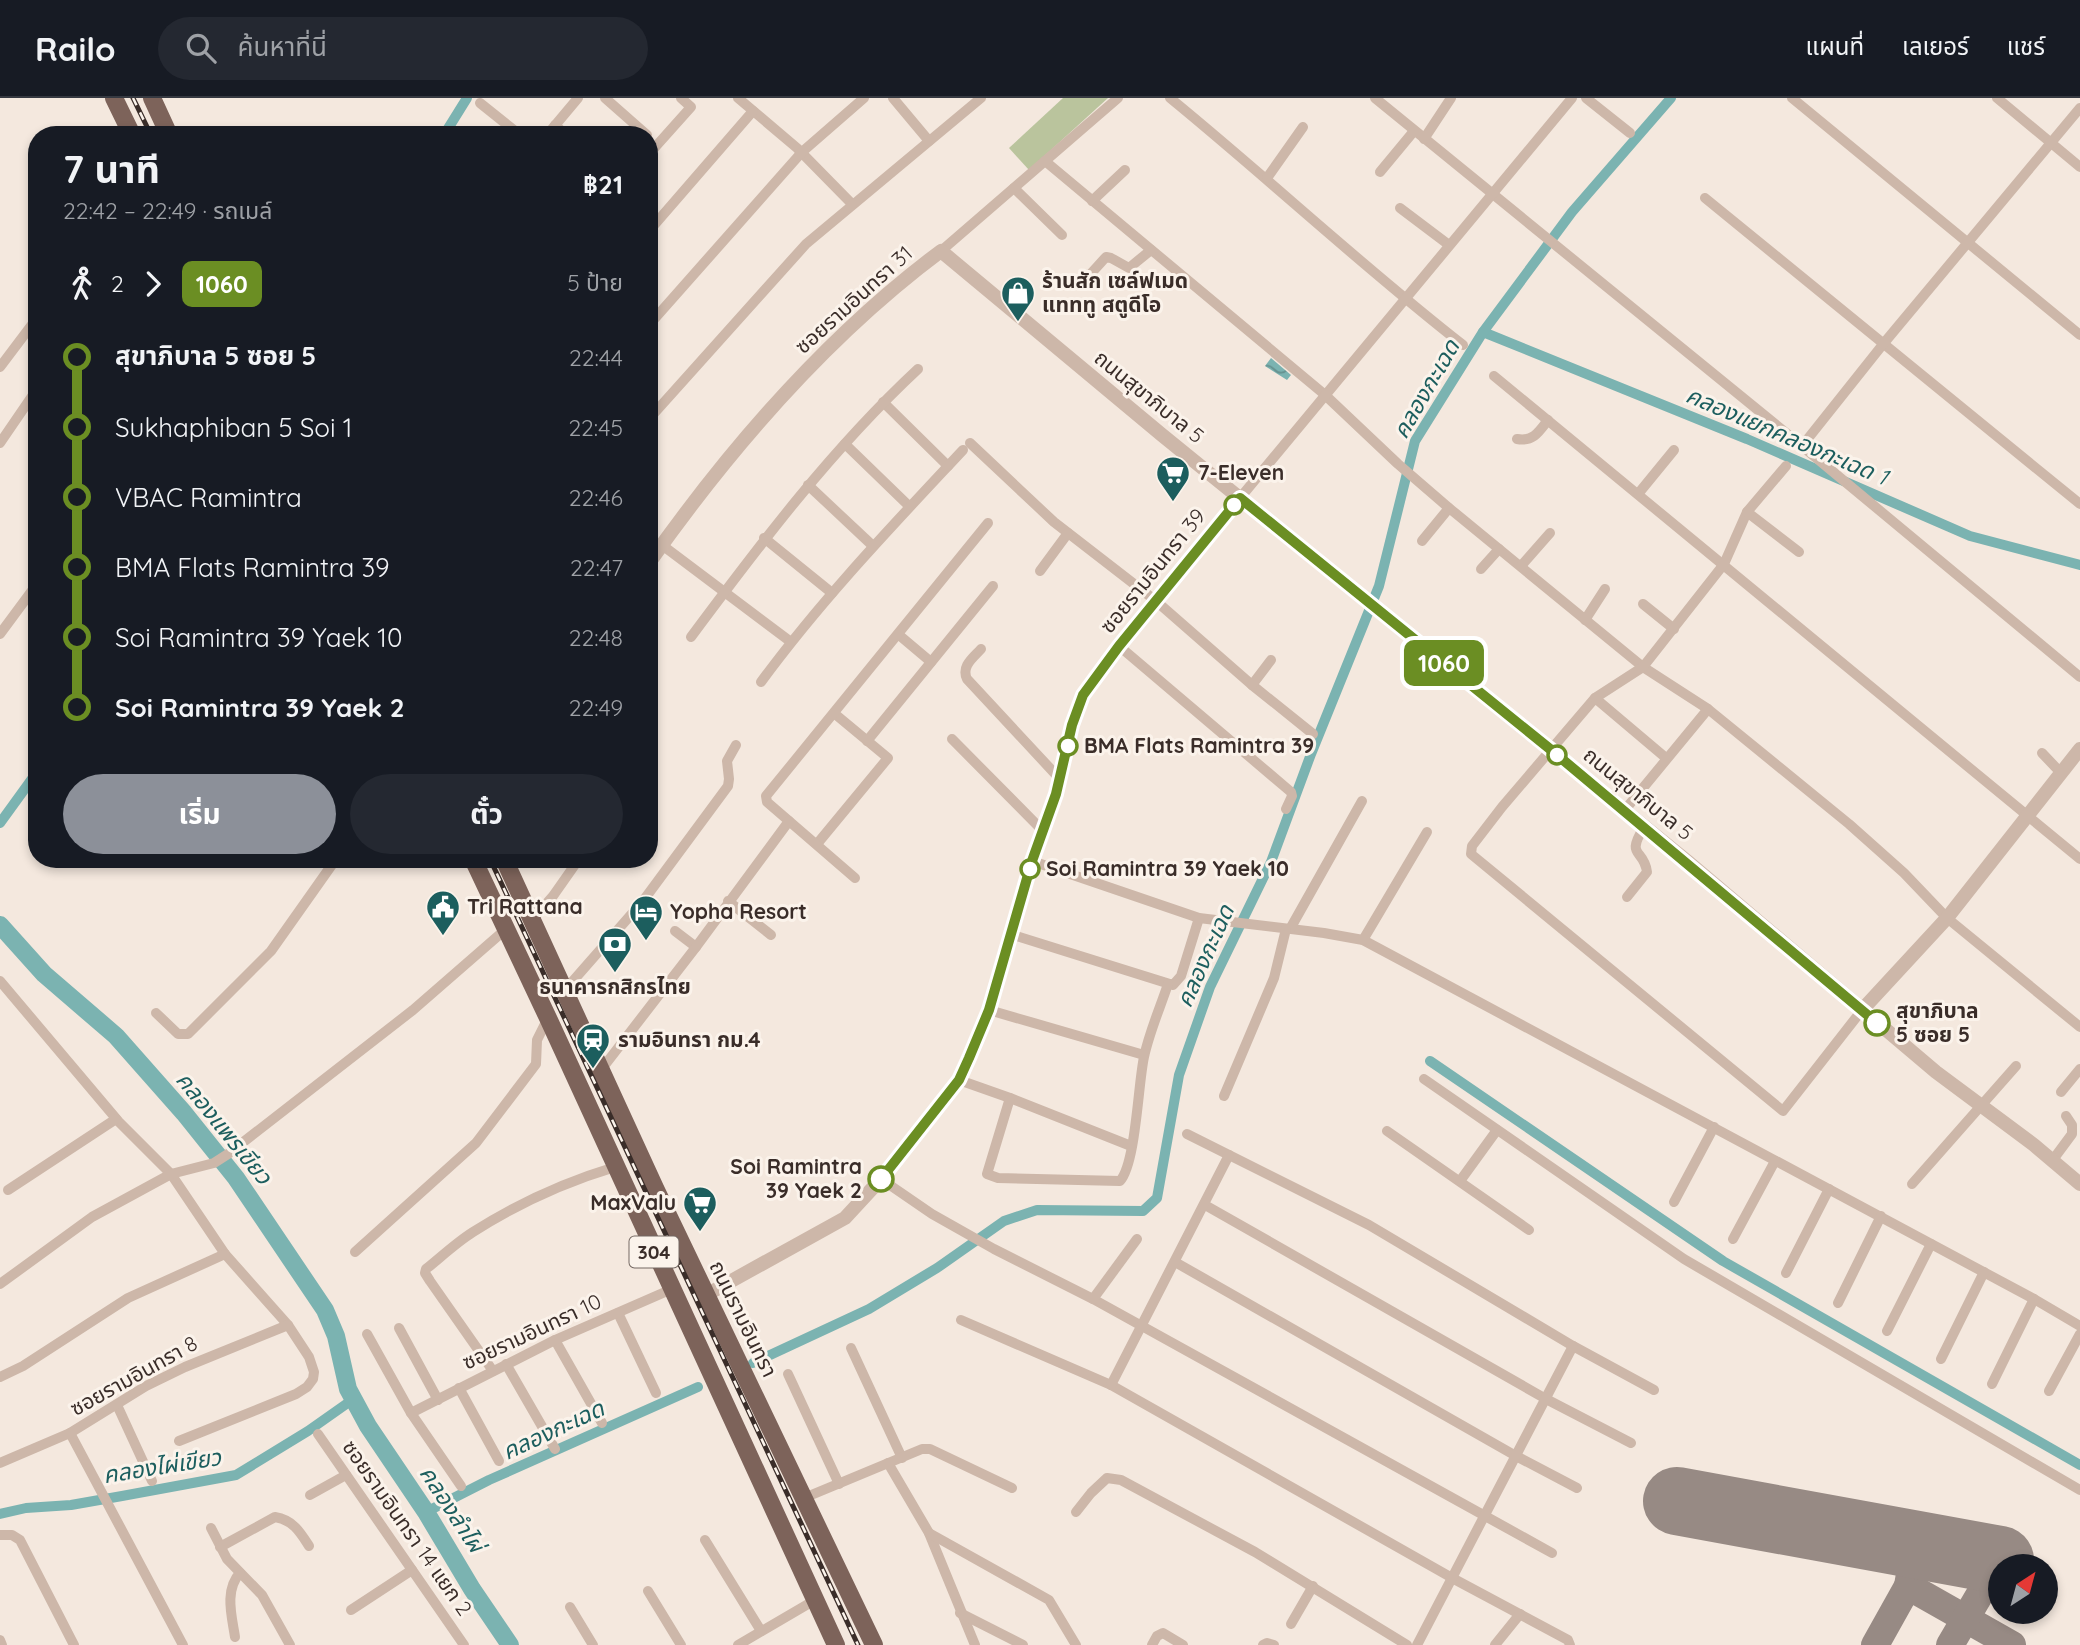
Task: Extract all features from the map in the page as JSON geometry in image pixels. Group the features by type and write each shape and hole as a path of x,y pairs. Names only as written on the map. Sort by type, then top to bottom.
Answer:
{"main road":[{"path":"114,98 128,126"},
{"path":"152,98 165,126"},
{"name":"304","path":"476,868 836,1645"},
{"name":"ถนนรามอินทรา","path":"508,868 706,1295 874,1645"}],"street":[{"path":"555,125 578,98"},
{"path":"605,98 636,126"},
{"path":"658,133 691,107 681,98"},
{"path":"738,98 802,152 852,204"},
{"path":"658,315 802,152 864,98"},
{"path":"893,98 929,141"},
{"path":"658,409 806,244 981,98"},
{"name":"ซอยรามอินทรา 31","path":"658,551 715,475 820,355 849,326 941,251 1118,98"},
{"path":"1170,98 1267,177 1405,300 1463,345"},
{"path":"1375,98 2080,677"},
{"path":"1424,139 1451,98"},
{"name":"ซอยรามอินทรา 39","path":"706,1295 845,1218 881,1179 959,1080 989,1010 1083,695 1119,646 1325,394 1572,98"},
{"path":"1586,98 1630,133"},
{"path":"1792,98 2080,335"},
{"path":"1997,98 2080,167"},
{"path":"480,103 509,126"},
{"path":"1802,446 2080,108"},
{"path":"658,221 753,111"},
{"path":"1267,177 1303,127"},
{"path":"1381,172 1414,131"},
{"path":"1045,161 1325,394 1398,464 1449,508 1643,667 1708,709 1849,824 1904,873 1947,918 2080,1027"},
{"path":"1092,201 1125,170"},
{"path":"1014,188 1062,235"},
{"path":"1705,198 2080,504"},
{"path":"1400,208 1449,245"},
{"path":"1086,279 1106,257 1129,268 1151,250"},
{"name":"ถนนสุขาภิบาล 5","path":"941,251 1550,749 1862,1010 2080,1184"},
{"path":"0,367 28,330"},
{"path":"691,637 808,485 883,402 918,369"},
{"path":"1494,376 2080,859"},
{"path":"0,443 28,402"},
{"path":"883,402 947,466"},
{"path":"1517,439 1534,437 1548,420"},
{"path":"845,444 909,506"},
{"path":"761,682 873,545 966,446 1313,734"},
{"path":"1638,494 1674,450"},
{"path":"1786,466 1747,512 1724,564 1674,629 1643,667 1595,698 1472,846 1471,854 1783,1111 1862,1010 1947,918 2080,749"},
{"path":"808,485 873,545"},
{"path":"1422,541 1449,508"},
{"path":"1747,512 1799,552"},
{"path":"855,878 767,802 766,796 988,523"},
{"path":"1040,571 1068,533"},
{"path":"1521,566 1550,533"},
{"path":"765,538 832,593"},
{"path":"662,545 791,642"},
{"path":"1481,569 1499,549"},
{"path":"867,741 993,586"},
{"path":"1586,620 1605,589"},
{"path":"0,634 28,596"},
{"path":"1643,604 1674,629"},
{"path":"899,635 931,662"},
{"path":"1119,646 1291,792 1286,809"},
{"path":"981,649 965,667 967,679 1059,778"},
{"path":"1252,685 1271,660"},
{"path":"1595,698 1666,758"},
{"path":"1623,811 1708,709"},
{"path":"817,844 888,758 835,714"},
{"path":"952,739 1043,831"},
{"path":"565,990 643,901 728,786 727,761 736,745"},
{"path":"2042,753 2062,773"},
{"path":"1224,1096 1274,978 1288,929 1362,800"},
{"path":"601,1070 789,821"},
{"path":"1627,897 1647,872 1646,864 1634,847 1644,827"},
{"path":"1363,940 1427,832"},
{"path":"1032,861 1199,918 1363,940 1881,1216 2080,1326"},
{"path":"156,1013 177,1034 188,1034 271,951 330,868"},
{"path":"531,920 553,896 573,868"},
{"path":"728,901 771,935"},
{"path":"1010,934 1173,985 1181,976 1199,918"},
{"path":"0,1284 92,1217 171,1174 214,1163 228,1154 413,1010 506,929"},
{"path":"675,931 696,947"},
{"path":"1010,1098 986,1174 998,1178 1116,1182 1124,1176 1144,1055 1168,984"},
{"path":"3,989 116,1119 171,1174 225,1254 288,1325 309,1357 314,1371 313,1379 307,1387 296,1394 178,1441"},
{"path":"989,1010 1144,1055"},
{"path":"355,1252 476,1143 536,1064 537,1040 548,1018"},
{"path":"1912,1184 2016,1066"},
{"path":"2061,1092 2080,1069"},
{"path":"1424,1079 1684,1259 2080,1490"},
{"path":"959,1080 1131,1146"},
{"path":"2052,1161 2072,1135 2072,1125 2066,1116"},
{"path":"8,1190 116,1119"},
{"path":"1674,1202 1714,1127"},
{"path":"1387,1130 1529,1230"},
{"path":"1460,1181 1497,1130"},
{"path":"1187,1134 1369,1225 1573,1346 1654,1390"},
{"path":"1111,1385 1229,1155"},
{"path":"1733,1239 1775,1161"},
{"path":"493,1371 430,1281 425,1273 426,1269 471,1233 513,1209 551,1189 615,1167"},
{"path":"881,1179 932,1214 994,1249 1143,1326 1552,1553"},
{"path":"1786,1273 1829,1189"},
{"path":"1205,1205 1546,1399 1631,1443"},
{"path":"1838,1303 1881,1216"},
{"path":"1093,1299 1137,1239"},
{"path":"1887,1331 1931,1244"},
{"path":"0,1377 23,1366 128,1298 225,1254"},
{"path":"1175,1262 1577,1488"},
{"path":"1941,1359 1984,1272"},
{"name":"ซอยรามอินทรา 10","path":"411,1413 555,1340 671,1289"},
{"path":"1992,1384 2034,1299"},
{"path":"618,1313 656,1392"},
{"path":"961,1320 1111,1385 1454,1579 1568,1640 1570,1645"},
{"name":"ซอยรามอินทรา 8","path":"0,1463 70,1433 185,1367 288,1325"},
{"path":"399,1328 438,1400"},
{"path":"367,1334 411,1413 461,1486"},
{"path":"2049,1391 2080,1334"},
{"path":"555,1340 602,1423"},
{"path":"1417,1645 1454,1579 1573,1346"},
{"path":"851,1348 902,1458"},
{"path":"506,1364 555,1449"},
{"path":"788,1374 839,1484"},
{"path":"459,1388 499,1461"},
{"path":"117,1405 152,1481"},
{"path":"70,1433 183,1645"},
{"name":"ซอยรามอินทรา 14 แยก 2","path":"318,1434 462,1644"},
{"path":"804,1498 922,1449 930,1449 1012,1488"},
{"path":"888,1463 929,1533 975,1645"},
{"path":"310,1495 346,1475"},
{"path":"1076,1512 1100,1483 1107,1478 1113,1478 1255,1552 1407,1645"},
{"path":"220,1547 275,1517 298,1528 309,1546"},
{"path":"211,1528 227,1559 262,1595 290,1645"},
{"path":"929,1533 1049,1600 1076,1645"},
{"path":"0,1535 12,1535 20,1540 74,1645"},
{"path":"705,1540 761,1631"},
{"path":"351,1610 412,1570"},
{"path":"235,1637 230,1592 234,1579 240,1573"},
{"path":"1291,1624 1313,1586"},
{"path":"649,1591 681,1645"},
{"path":"738,1645 815,1600"},
{"path":"570,1607 593,1645"},
{"path":"960,1613 1023,1645"},
{"path":"1495,1645 1520,1614"},
{"path":"1152,1645 1157,1636 1163,1633 1183,1645"},
{"path":"0,1640 2,1645"},
{"path":"1263,1645 1274,1645"}],"green space":[{"path":"1063,98 1108,98 1029,170 1009,148"}],"water":[{"path":"1271,358 1291,375 1287,380 1265,366"}],"waterway":[{"path":"450,126 467,98"},
{"name":"คลองกะเฉด","path":"753,1363 869,1309 937,1268 1004,1221 1037,1210 1143,1211 1157,1198 1179,1075 1210,987 1271,862 1311,754 1379,586 1415,441 1483,332 1572,212 1671,98"},
{"name":"คลองแยกคลองกะเฉด 1","path":"1483,332 1747,439 1970,536 2080,565"},
{"path":"0,823 28,784"},
{"name":"คลองแพรเขียว","path":"0,925 44,974 116,1036 184,1113 236,1178 325,1310 336,1336 348,1389 368,1426 510,1645"},
{"path":"1430,1061 1723,1261 2080,1465"},
{"name":"คลองกะเฉด","path":"426,1512 489,1480 698,1387"},
{"name":"คลองไผ่เขียว","path":"0,1514 26,1508 71,1505 236,1475 308,1431 352,1400"}],"taxiway":[{"path":"1908,1586 1915,1544"},
{"path":"1950,1645 1988,1580"},
{"path":"1875,1645 1908,1586 2012,1645"}],"runway":[{"path":"1677,1501 1988,1558"}],"railway":[{"path":"133,98 147,126"},
{"path":"494,868 858,1645"}],"bus line":[{"name":"1060","path":"881,1179 959,1080 969,1058 989,1010 1032,861 1056,794 1072,725 1083,695 1119,646 1240,498 1688,862 1748,916 1877,1023"}],"place":[{"name":"ร้านสัก เซล์ฟเมด แทททู สตูดีโอ","path":"1018,323"},
{"name":"7-Eleven","path":"1173,503"},
{"name":"BMA Flats Ramintra 39","path":"1068,746"},
{"name":"Soi Ramintra 39 Yaek 10","path":"1030,869"},
{"name":"Tri Rattana","path":"443,937"},
{"name":"Yopha Resort","path":"646,942"},
{"name":"ธนาคารกสิกรไทย","path":"615,974"},
{"name":"สุขาภิบาล 5 ซอย 5","path":"1877,1023"},
{"name":"รามอินทรา กม.4","path":"593,1070"},
{"name":"Soi Ramintra 39 Yaek 2","path":"881,1179"},
{"name":"MaxValu","path":"700,1233"}],"water label":[{"name":"คลองลำไผ่","path":"452,1509"}]}
